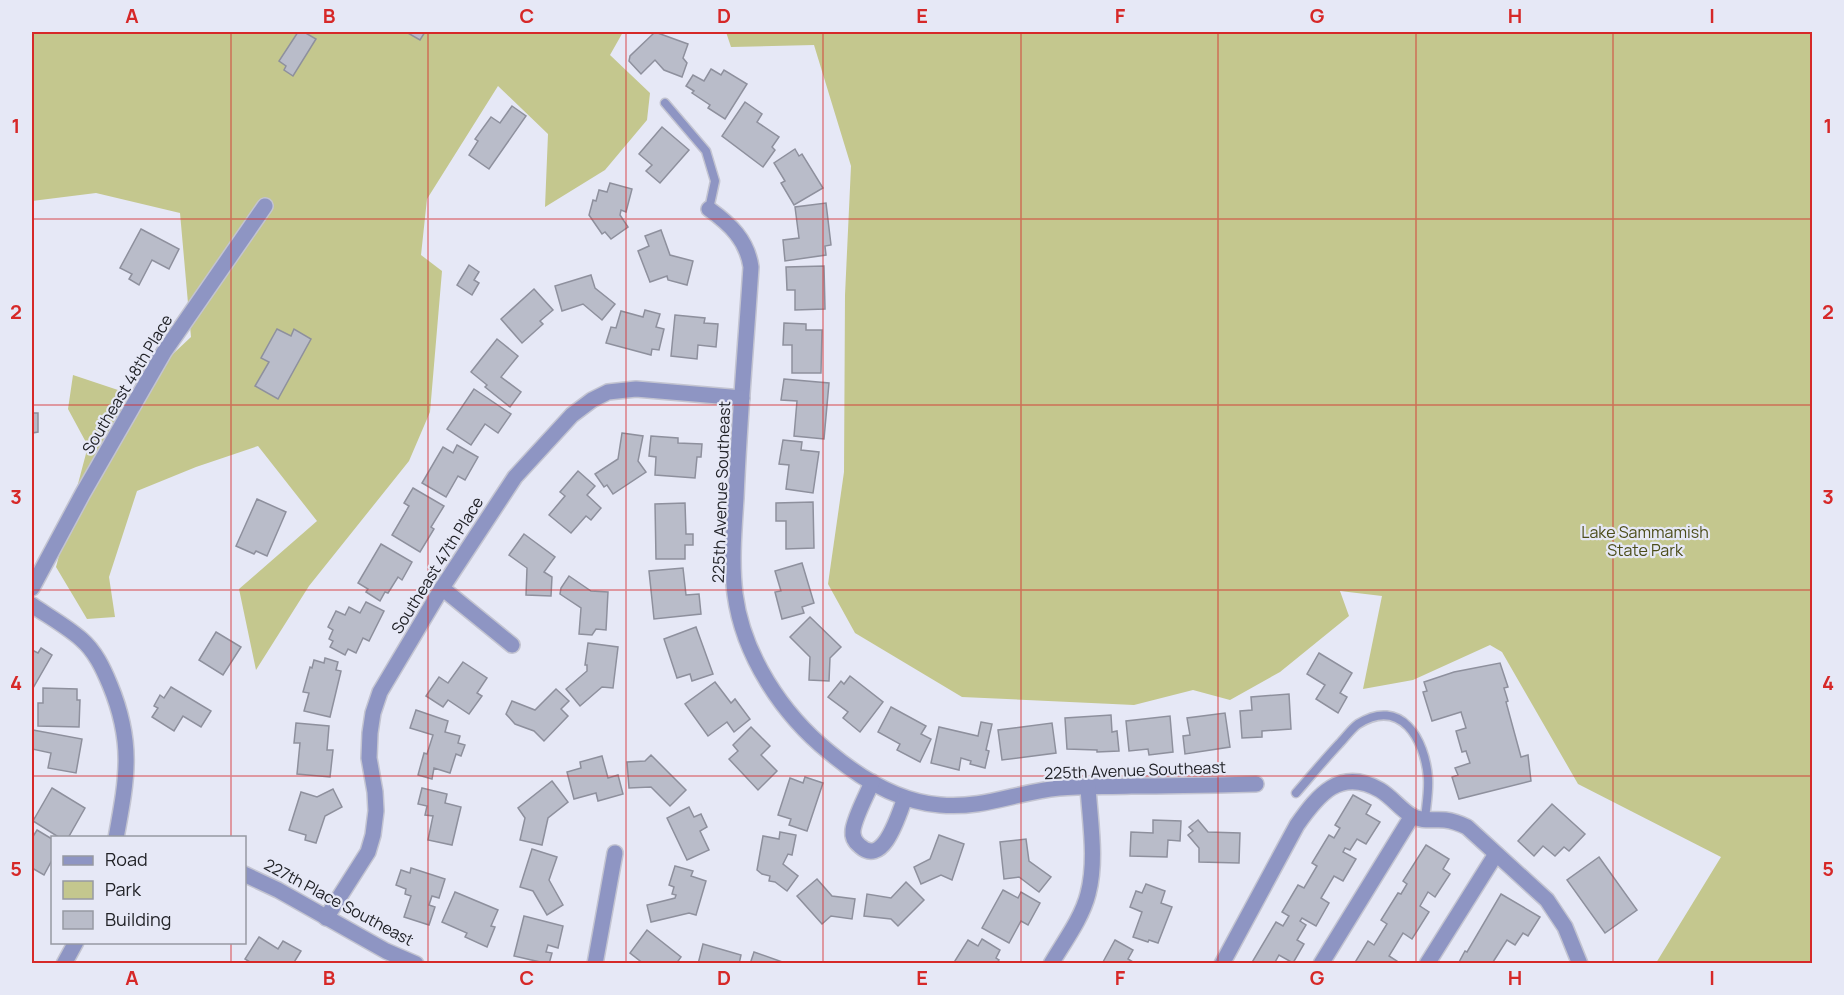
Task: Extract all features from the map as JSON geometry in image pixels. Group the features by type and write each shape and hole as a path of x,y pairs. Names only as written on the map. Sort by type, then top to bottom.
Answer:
{"street":[{"name":"Southeast 48th Place","path":"32,588 165,352 265,206"},
{"name":"225th Avenue Southeast","path":"709,209 735,231 745,244 751,267 737,462 735,595 744,630 760,668 782,705 813,739 844,764 872,782 920,803 966,806 1058,789 1088,787 1256,784"},
{"name":"Southeast 47th Place","path":"326,918 368,852 373,835 376,812 369,758 373,713 390,674 442,588 514,477 572,415 592,400 608,392 636,389 742,398"},
{"path":"442,588 512,645"},
{"path":"32,605 63,625 88,646 103,669 116,701 124,727 127,763 116,836"},
{"path":"1222,963 1297,825 1311,805 1337,783 1353,781 1380,790 1419,818 1455,822 1467,827 1547,900 1565,927 1580,963"},
{"path":"872,782 853,829 854,839 865,850 874,851 882,847 888,839 906,798"},
{"path":"1051,963 1082,910 1088,894 1093,861 1088,787"},
{"path":"1321,963 1419,818"},
{"path":"595,963 615,853"},
{"path":"1427,963 1496,854"},
{"name":"227th Place Southeast","path":"246,875 278,890 386,951 416,963"},
{"path":"64,963 75,944"}],"lane":[{"path":"666,104 706,151 715,181 709,209"},
{"path":"1296,793 1356,725 1375,716 1395,716 1405,723 1415,735 1428,780 1419,818"}],"green space":[{"path":"32,32 623,32 610,55 650,93 647,120 605,170 545,207 548,134 498,86 427,199 421,255 442,271 430,412 409,461 309,586 256,670 239,589 317,521 258,446 196,467 137,491 109,577 115,617 87,619 56,567 88,446 68,409 73,375 130,394 191,337 180,213 96,193 32,201"},
{"name":"Lake Sammamish State Park","path":"726,32 1812,32 1812,963 1656,963 1721,857 1578,784 1502,652 1490,645 1413,680 1363,689 1382,596 1340,591 1349,616 1280,672 1230,700 1193,690 1134,705 962,697 855,633 828,584 844,472 845,295 851,166 814,45 731,47"}],"building":[{"path":"298,32 304,32 316,39 293,76 284,70 286,66 279,61"},
{"path":"406,32 425,32 420,40"},
{"path":"655,32 688,44 683,58 687,63 682,77 664,70 655,60 641,74 629,61 630,56"},
{"path":"711,69 721,75 724,70 747,84 725,119 708,108 710,105 686,86 693,75 704,81"},
{"path":"745,102 762,114 757,122 779,137 772,147 775,150 763,167 722,136"},
{"path":"512,106 526,116 489,169 469,155 478,141 475,139 491,117 500,123"},
{"path":"662,127 689,150 660,183 646,171 652,165 639,154"},
{"path":"795,149 799,156 802,154 823,188 794,205 781,183 785,181 774,163"},
{"path":"610,183 632,189 626,212 621,210 620,215 628,227 611,239 605,232 602,234 589,215 593,200 596,201 599,190 607,192"},
{"path":"826,203 831,245 825,246 826,255 785,261 783,240 799,238 795,207"},
{"path":"141,229 179,249 169,269 152,260 139,285 129,279 132,274 120,268"},
{"path":"661,230 670,255 693,261 687,285 668,280 667,276 650,282 638,251 649,246 645,236"},
{"path":"469,265 479,272 474,280 479,283 472,295 457,285"},
{"path":"824,266 825,309 795,310 795,290 787,290 786,267"},
{"path":"591,275 595,288 615,304 602,320 583,304 562,311 555,286"},
{"path":"534,289 553,310 540,321 543,324 522,343 501,319"},
{"path":"645,310 660,314 656,327 664,329 659,350 652,349 651,355 606,343 611,327 616,328 621,311 643,317"},
{"path":"675,315 705,318 704,323 718,324 716,347 698,345 697,359 671,356"},
{"path":"784,323 806,324 806,330 822,330 821,373 792,373 792,345 783,345"},
{"path":"277,329 291,336 294,329 311,339 278,399 255,386 269,362 261,358"},
{"path":"497,339 518,356 501,377 521,392 510,407 485,387 487,385 471,372"},
{"path":"784,379 829,383 824,439 794,436 797,401 781,400"},
{"path":"474,389 511,414 498,433 485,424 471,445 447,429"},
{"path":"32,413 38,413 38,432 32,433"},
{"path":"622,433 643,436 638,461 646,472 613,494 607,485 604,487 595,474 618,459"},
{"path":"651,436 678,438 678,443 702,444 701,457 697,457 695,478 655,475 656,457 649,456"},
{"path":"783,440 802,442 801,450 819,452 813,493 786,489 789,465 779,464"},
{"path":"457,445 478,457 465,480 458,476 446,497 422,483 443,447 453,453"},
{"path":"578,471 595,486 587,495 601,508 591,520 586,516 571,533 549,515 565,496 560,492"},
{"path":"413,488 444,506 431,527 434,529 420,552 392,535 409,506 404,503"},
{"path":"257,499 286,512 267,556 256,551 254,554 236,546"},
{"path":"813,502 814,548 786,549 786,521 776,521 776,503"},
{"path":"685,503 686,534 693,534 693,545 685,545 685,559 656,559 655,504"},
{"path":"524,534 555,557 544,572 552,577 551,596 526,595 527,568 509,555"},
{"path":"381,544 412,562 402,580 398,577 380,601 366,592 368,589 358,583"},
{"path":"802,563 814,603 802,607 804,613 782,619 775,592 781,591 775,571"},
{"path":"683,568 686,595 699,594 701,614 654,619 649,571"},
{"path":"569,576 591,591 608,592 606,630 596,629 592,635 579,634 581,608 560,594"},
{"path":"366,602 384,611 369,641 363,638 356,653 348,649 345,655 330,647 333,641 329,639 333,630 328,627 336,611 345,615 349,607 360,613"},
{"path":"810,617 841,647 830,658 829,681 809,680 810,657 790,637"},
{"path":"696,627 713,674 692,681 690,674 677,678 664,639"},
{"path":"216,632 241,647 223,675 199,660"},
{"path":"588,643 618,647 613,688 602,687 580,706 566,689 587,671 587,665 585,665"},
{"path":"41,648 52,655 33,688 32,650 38,653"},
{"path":"1319,653 1352,673 1340,693 1347,697 1338,713 1316,699 1325,685 1307,674"},
{"path":"325,658 338,662 336,670 341,671 330,717 304,711 309,693 303,692 310,667 312,668 314,660 324,663"},
{"path":"463,662 487,678 477,693 482,696 469,714 448,700 443,707 426,696 439,677 448,683"},
{"path":"1500,663 1508,687 1504,688 1508,701 1506,702 1521,757 1528,755 1531,781 1459,799 1452,777 1458,775 1455,768 1470,763 1466,751 1462,752 1456,731 1466,728 1461,712 1432,721 1423,692 1427,691 1424,682 1454,672"},
{"path":"850,676 883,702 860,732 843,718 848,712 828,697 841,681 844,684"},
{"path":"715,682 731,703 735,699 750,719 734,732 727,722 708,736 685,704"},
{"path":"171,687 211,711 201,727 183,716 174,731 152,717 158,708 154,706 160,695 164,698"},
{"path":"43,688 77,689 77,700 80,700 79,727 38,726 38,703 43,703"},
{"path":"556,689 569,701 561,709 568,716 544,741 534,731 515,724 506,714 512,701 535,710"},
{"path":"1289,694 1291,729 1262,731 1262,737 1242,738 1240,711 1252,710 1251,697"},
{"path":"891,707 926,726 921,734 931,739 920,762 897,750 900,744 878,732"},
{"path":"416,710 448,721 445,732 460,736 458,743 465,745 461,756 456,754 450,773 434,768 432,779 418,775 424,753 427,754 433,735 410,728"},
{"path":"1225,713 1230,747 1185,754 1183,736 1190,735 1187,718"},
{"path":"1111,715 1112,732 1117,731 1119,751 1097,752 1097,750 1067,749 1065,718"},
{"path":"1170,716 1173,752 1149,755 1148,749 1129,751 1126,721"},
{"path":"981,722 992,724 986,750 989,751 985,768 970,764 971,761 961,758 959,770 931,763 939,727 978,736"},
{"path":"296,723 329,726 327,750 333,750 330,777 297,774 300,743 294,743"},
{"path":"1052,723 1056,753 1002,760 998,730"},
{"path":"751,727 770,746 761,755 777,771 758,790 729,759 738,751 733,745"},
{"path":"33,730 82,739 76,773 48,768 51,753 32,749"},
{"path":"651,755 686,790 670,806 651,787 629,788 627,762 645,761"},
{"path":"602,756 608,778 618,775 623,794 598,801 596,793 574,799 567,772 581,768 580,762"},
{"path":"805,777 823,783 807,831 789,825 791,819 778,815 790,778 803,783"},
{"path":"552,781 568,802 548,818 542,845 520,840 525,818 518,808"},
{"path":"52,788 85,808 69,836 57,836 33,821"},
{"path":"422,788 447,794 445,803 461,807 452,845 428,840 433,816 425,815 427,806 418,804"},
{"path":"333,789 342,807 325,816 316,843 305,840 306,835 289,830 301,792 317,797"},
{"path":"1353,795 1371,805 1366,814 1380,822 1366,844 1357,839 1350,850 1345,848 1343,852 1356,859 1343,881 1334,876 1321,898 1329,903 1316,926 1302,918 1300,921 1306,925 1297,940 1304,944 1293,963 1279,955 1274,964 1251,964 1276,922 1283,926 1289,916 1282,912 1298,885 1304,888 1317,866 1312,863 1329,835 1334,838 1340,828 1335,825"},
{"path":"1552,804 1585,834 1569,851 1564,847 1555,856 1543,846 1534,856 1518,841"},
{"path":"689,807 694,817 701,814 707,827 700,831 709,850 687,860 667,818"},
{"path":"1153,820 1181,821 1180,841 1168,840 1167,857 1130,856 1131,832 1153,833"},
{"path":"1198,820 1208,832 1240,833 1239,863 1199,862 1199,848 1188,835 1193,831 1189,827"},
{"path":"37,830 51,838 51,862 44,875 32,868 32,838"},
{"path":"780,832 796,835 792,855 788,854 783,864 798,876 787,891 775,882 769,881 770,876 757,870 763,836 779,839"},
{"path":"939,835 964,844 952,880 941,875 921,884 914,867 930,859"},
{"path":"1026,839 1029,861 1051,877 1039,892 1019,877 1004,879 1000,842"},
{"path":"1426,845 1449,859 1443,869 1450,874 1435,897 1428,892 1420,906 1429,912 1412,939 1403,933 1389,956 1397,961 1396,964 1354,964 1368,941 1374,945 1387,924 1381,920 1398,893 1401,894 1407,884 1403,881"},
{"path":"532,849 557,857 549,880 563,905 547,915 533,891 520,887"},
{"path":"1599,857 1637,910 1605,933 1567,880"},
{"path":"675,866 693,871 691,876 706,881 696,915 689,913 651,922 647,905 675,898 676,895 672,894 674,887 669,885"},
{"path":"411,868 445,879 439,898 432,896 429,905 435,907 429,925 404,917 411,896 405,894 406,889 396,885 401,870 410,873"},
{"path":"817,879 832,896 855,899 852,919 831,916 822,924 797,896"},
{"path":"906,882 924,900 898,926 891,919 864,916 867,894 891,898"},
{"path":"1146,884 1165,891 1161,903 1172,907 1158,943 1133,937 1142,912 1130,907 1136,891 1142,893"},
{"path":"1003,890 1018,898 1021,892 1040,903 1028,925 1021,921 1009,943 982,928"},
{"path":"455,892 498,910 491,926 495,927 487,947 465,937 467,933 442,922"},
{"path":"1501,894 1540,917 1528,936 1523,933 1515,945 1507,940 1493,962 1495,964 1458,964 1465,951 1467,952"},
{"path":"524,916 563,926 558,948 548,945 546,952 552,953 549,964 514,956"},
{"path":"647,930 681,957 676,964 644,964 630,953"},
{"path":"259,937 278,949 283,941 301,951 293,964 253,964 245,959"},
{"path":"982,939 1000,950 996,964 953,964 968,940 978,946"},
{"path":"1115,940 1133,950 1128,959 1136,964 1103,962"},
{"path":"703,944 741,955 739,964 698,964"},
{"path":"754,952 788,964 750,964"}]}
